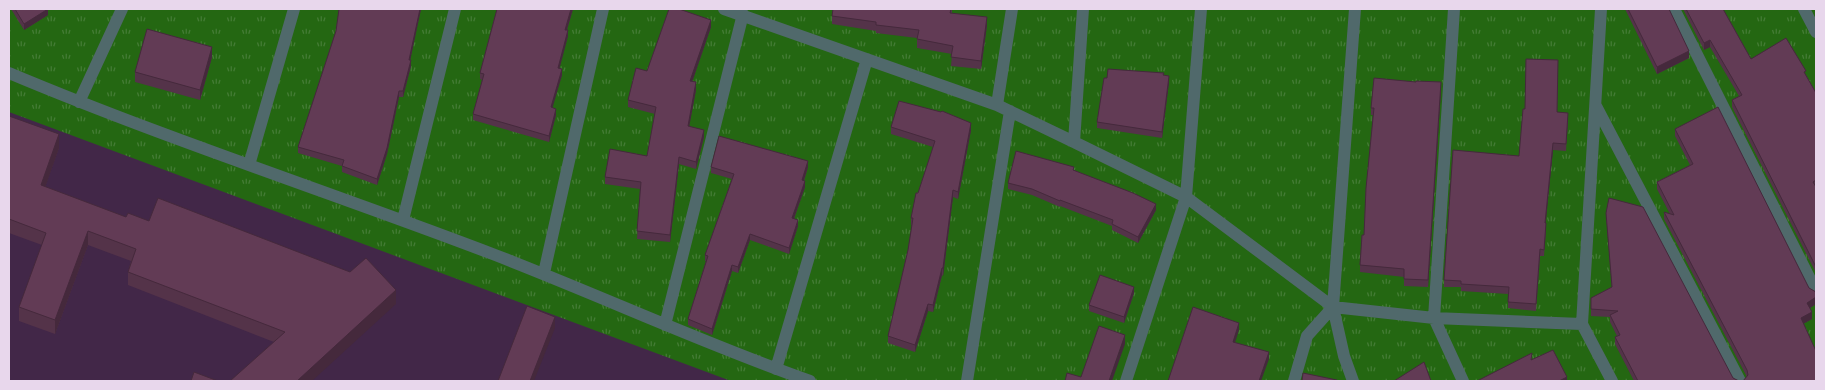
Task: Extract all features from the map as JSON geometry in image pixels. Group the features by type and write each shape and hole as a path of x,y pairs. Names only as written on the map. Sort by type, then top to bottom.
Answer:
{"lane":[{"path":"79,102 122,9"},
{"path":"249,165 294,9"},
{"path":"403,220 455,9"},
{"path":"544,274 603,9"},
{"path":"724,9 743,14 997,106 1074,142 1186,198 1333,307 1434,318 1582,324"},
{"path":"997,106 1012,9"},
{"path":"1074,142 1083,9"},
{"path":"1126,381 1186,198 1201,9"},
{"path":"1353,381 1344,356 1333,307 1355,9"},
{"path":"1454,9 1434,318 1463,381"},
{"path":"1600,9 1582,324 1612,381"},
{"path":"1674,9 1816,291"},
{"path":"1804,9 1816,32"},
{"path":"665,325 743,14"},
{"path":"776,369 867,59"},
{"path":"9,73 79,102 403,220 544,274 665,325 810,381"},
{"path":"1595,104 1740,381"},
{"path":"967,381 1010,111"},
{"path":"1294,381 1307,336 1333,307"}],"green space":[{"path":"9,9 1816,9 1816,381 731,381 9,112"}],"building":[{"path":"15,9 48,9 24,24"},
{"path":"339,9 420,9 409,60 411,60 403,91 399,91 387,148 377,179 342,166 344,160 298,147 336,31"},
{"path":"497,9 571,9 565,30 568,30 558,68 562,69 551,107 556,109 549,136 473,114 484,74 480,73"},
{"path":"669,9 679,9 711,20 690,81 696,82 688,126 704,130 696,162 679,157 670,235 637,231 641,182 605,177 610,149 647,156 656,107 628,100 636,68 647,71"},
{"path":"833,9 951,9 950,13 987,17 981,61 951,57 953,46 917,39 919,30 876,25 876,22 832,16"},
{"path":"1628,9 1669,9 1689,51 1657,67"},
{"path":"1686,9 1723,9 1751,59 1786,38 1806,71 1804,72 1816,93 1816,180 1813,182 1816,187 1816,267 1732,100 1742,95 1710,40 1704,43"},
{"path":"147,29 212,47 200,90 135,72"},
{"path":"1526,59 1558,60 1557,112 1568,113 1566,144 1553,143 1544,250 1540,249 1536,304 1508,302 1509,287 1461,284 1461,281 1444,280 1453,150 1519,156 1523,109 1525,109"},
{"path":"1108,69 1164,73 1163,75 1169,76 1162,132 1097,122 1104,78 1107,78"},
{"path":"1374,78 1441,82 1428,280 1404,279 1404,269 1360,265 1374,108 1371,108"},
{"path":"899,101 942,111 971,123 958,192 953,190 943,268 933,305 928,304 915,345 888,336 908,250 916,193 918,193 935,141 891,127"},
{"path":"1718,107 1809,288 1816,292 1816,297 1807,303 1812,312 1801,318 1816,351 1816,380 1814,381 1743,381 1748,375 1747,370 1664,212 1674,215 1657,182 1693,164 1675,129"},
{"path":"9,116 59,134 41,185 126,217 128,213 149,221 158,198 350,272 366,258 396,290 297,381 230,381 285,332 128,272 136,249 88,231 55,320 19,307 46,233 9,219"},
{"path":"719,136 808,161 802,180 805,181 792,218 798,220 789,248 750,234 738,267 732,265 712,329 688,319 708,256 705,255 734,174 711,167"},
{"path":"1016,151 1074,167 1073,170 1156,204 1138,237 1112,224 1113,220 1032,189 1008,183"},
{"path":"1609,198 1643,207 1733,378 1739,381 1638,381 1615,337 1620,335 1610,315 1618,311 1591,309 1591,298 1612,287 1606,213"},
{"path":"1100,275 1134,287 1124,317 1089,305"},
{"path":"527,306 555,317 530,381 498,381"},
{"path":"1193,307 1239,323 1233,342 1269,352 1259,381 1168,381"},
{"path":"1099,326 1125,335 1109,381 1065,381 1067,373 1081,377"},
{"path":"1553,350 1567,377 1559,381 1477,381 1532,353 1531,360"},
{"path":"1424,362 1431,381 1394,381"},
{"path":"194,372 218,381 191,381"},
{"path":"1303,373 1337,380 1302,381"}]}
